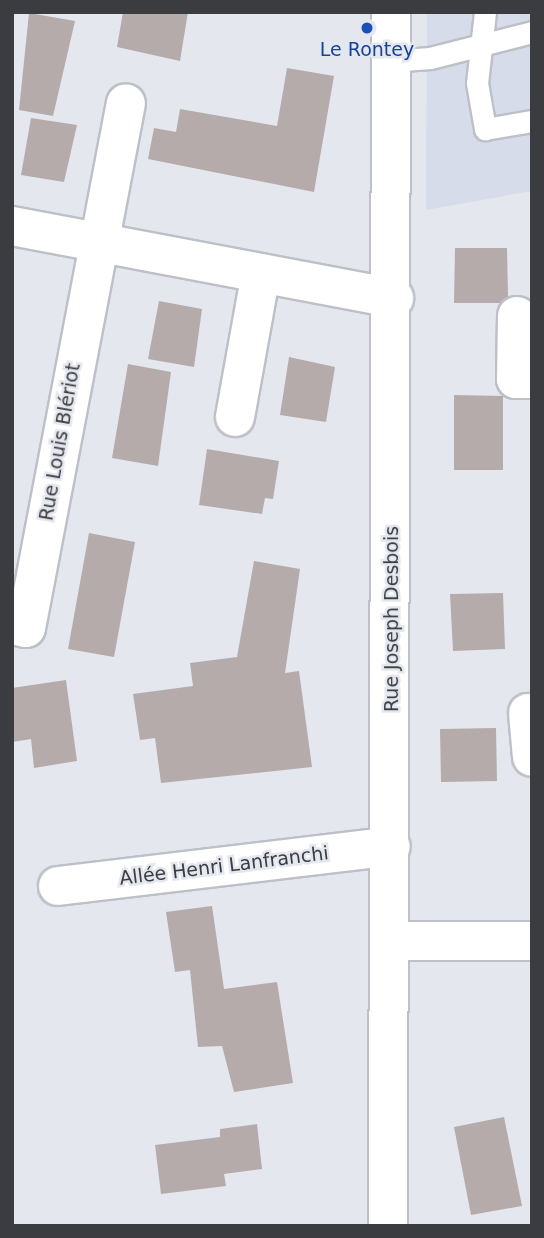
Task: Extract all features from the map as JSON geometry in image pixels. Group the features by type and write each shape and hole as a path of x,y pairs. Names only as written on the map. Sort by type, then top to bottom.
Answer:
{"street":[{"name":"Rue Joseph Desbois","path":"388,1226 394,298 391,12"},
{"path":"96,242 126,103"},
{"path":"12,226 394,298"},
{"name":"Rue Louis Blériot","path":"12,625 26,628 96,242"},
{"path":"235,417 261,273"},
{"path":"517,316 516,379 532,379"},
{"path":"528,713 532,757"},
{"name":"Allée Henri Lanfranchi","path":"58,886 391,846"},
{"path":"390,941 532,941"}],"lane":[{"path":"485,12 477,83 485,129 532,121"},
{"path":"390,61 430,58 483,41 532,32"}],"shaded area":[{"path":"427,12 532,12 532,191 426,210"}],"building":[{"path":"123,12 188,12 180,61 117,47"},
{"path":"29,13 75,21 53,116 19,110"},
{"path":"287,68 334,76 314,192 148,159 154,128 176,132 180,109 277,126"},
{"path":"31,118 77,125 64,182 21,175"},
{"path":"455,248 507,248 508,297 500,303 454,303"},
{"path":"159,301 202,309 194,367 148,359"},
{"path":"289,357 335,367 326,422 280,415"},
{"path":"128,364 171,372 158,466 112,458"},
{"path":"454,395 503,396 503,470 454,470"},
{"path":"207,449 279,461 273,499 265,498 262,514 199,505"},
{"path":"89,533 135,542 114,657 68,649"},
{"path":"254,561 300,569 285,673 299,671 312,767 161,783 155,738 140,740 133,694 193,686 190,663 237,657"},
{"path":"503,593 505,649 453,651 450,594"},
{"path":"66,680 77,761 34,768 31,739 12,742 12,688"},
{"path":"496,728 497,781 441,782 440,729"},
{"path":"212,906 224,989 277,982 293,1083 234,1092 222,1046 198,1047 190,970 175,972 166,912"},
{"path":"504,1117 522,1206 471,1215 454,1127"},
{"path":"257,1124 262,1169 224,1174 226,1186 161,1194 155,1145 220,1137 220,1129"}],"place":[{"name":"Le Rontey","path":"367,28"}]}
